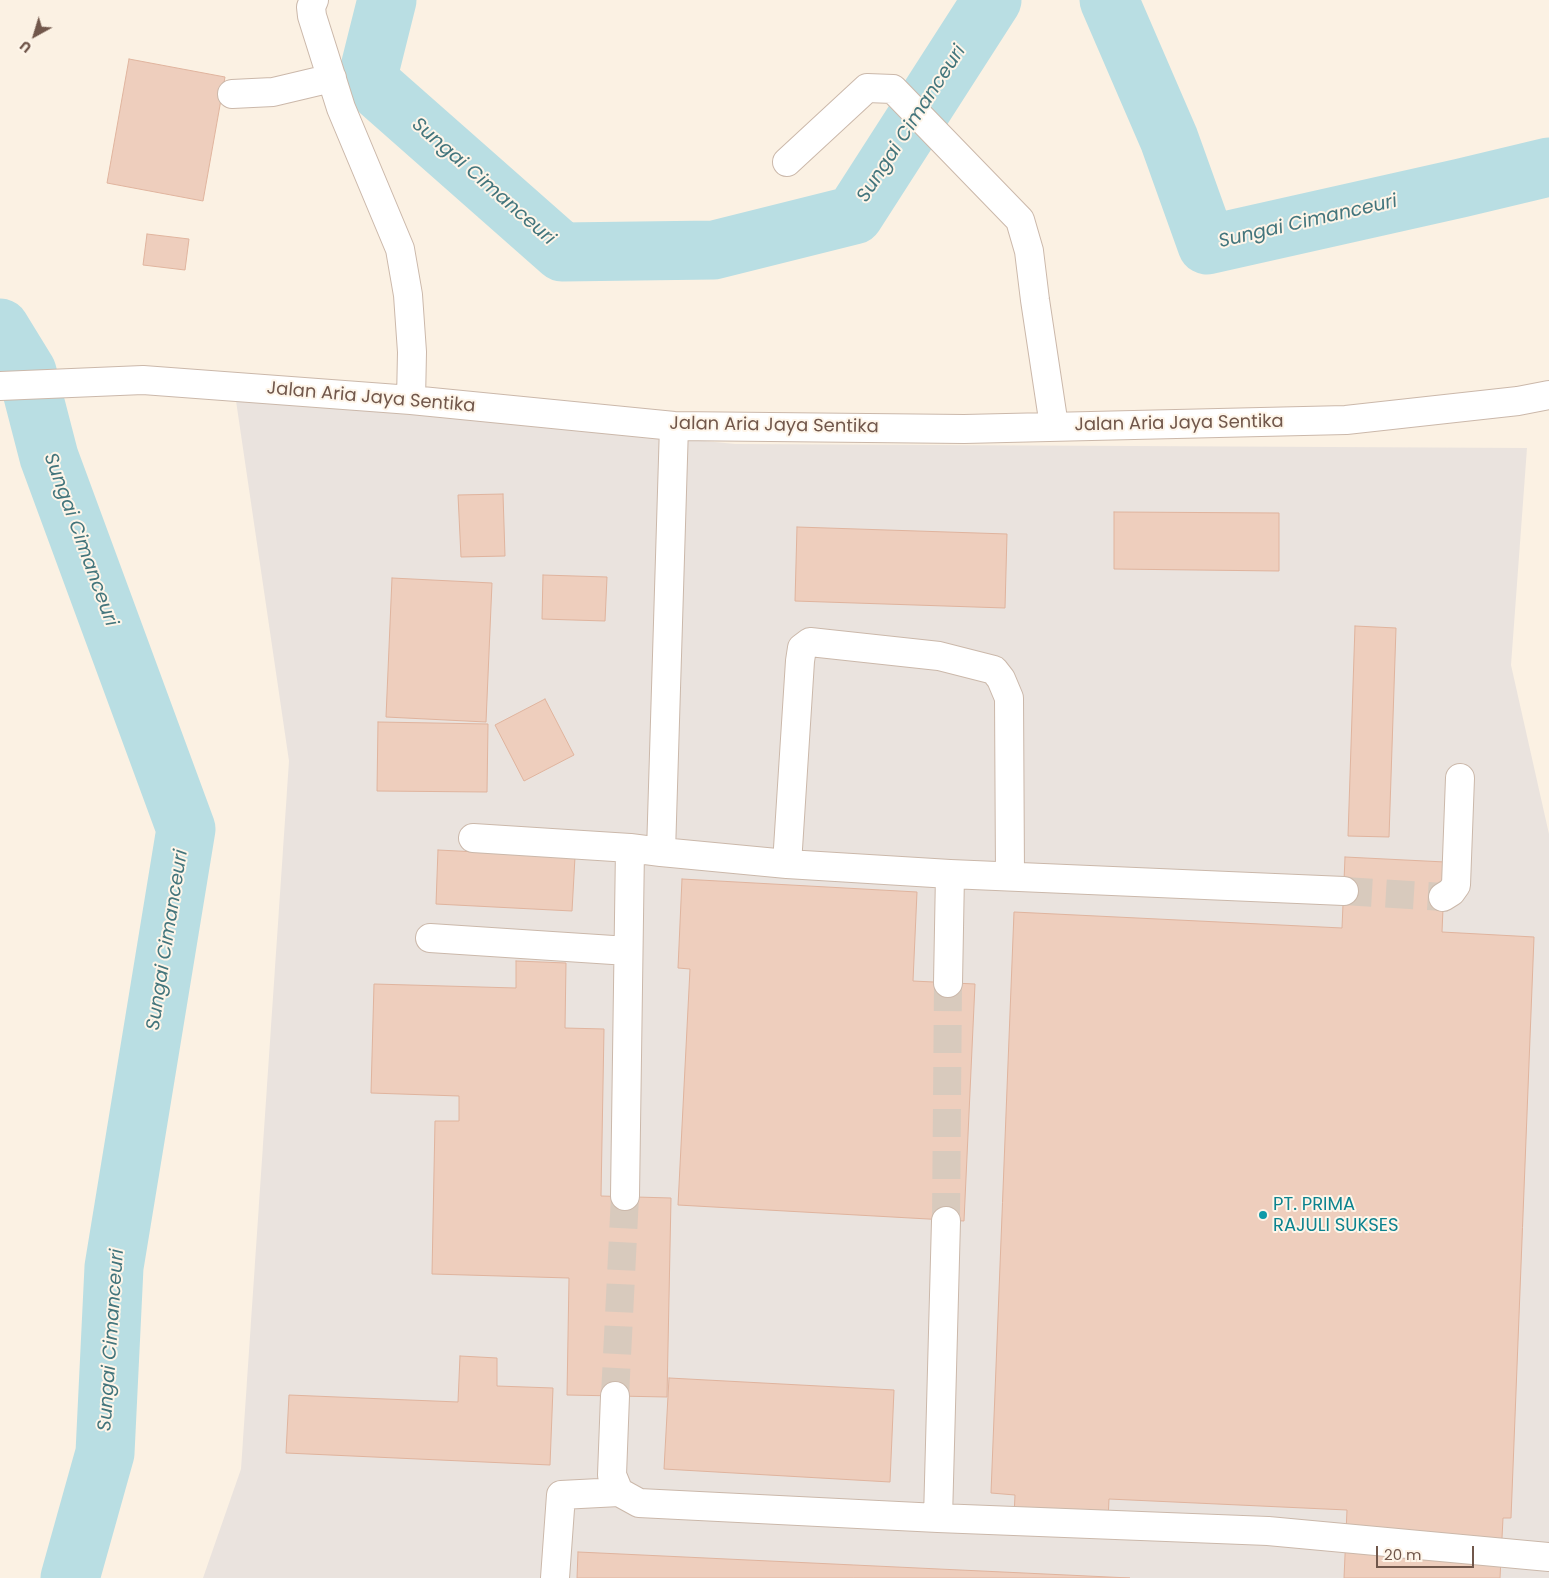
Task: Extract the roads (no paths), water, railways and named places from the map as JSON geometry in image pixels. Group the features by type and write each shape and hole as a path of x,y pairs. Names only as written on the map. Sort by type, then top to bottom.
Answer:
{"street":[{"path":"314,0 311,7 312,16 341,108 400,249 408,295 412,352 411,400"},
{"path":"232,94 272,92 332,78"},
{"path":"787,162 867,88 892,89 1020,220 1029,251 1054,426"},
{"name":"Jalan Aria Jaya Sentika","path":"0,386 143,380 411,400 674,426 964,429 1346,420 1518,401 1549,394"},
{"path":"661,852 674,426"},
{"path":"787,864 800,661 802,648 810,642 938,656 994,670 1001,678 1009,698 1010,876"},
{"path":"1443,897 1451,892 1456,885 1460,778"},
{"path":"473,838 630,848 787,864 950,874 1344,891"},
{"path":"625,1196 630,848"},
{"path":"948,984 950,874"},
{"path":"430,938 628,950"},
{"path":"938,1518 946,1220"},
{"path":"615,1396 612,1475 619,1492"},
{"path":"555,1578 561,1495 619,1492 639,1503 938,1518 1268,1531 1549,1558"}],"waterway":[{"name":"Sungai Cimanceuri","path":"387,0 367,80 562,252 714,250 854,215 992,0"},
{"name":"Sungai Cimanceuri","path":"1109,0 1169,139 1207,245 1549,167"},
{"name":"Sungai Cimanceuri","path":"0,328 27,372 49,457 186,829 114,1267 105,1453 70,1578"}],"tunnel":[{"path":"1344,891 1443,897"},
{"path":"946,1221 948,983"},
{"path":"615,1396 625,1196"}],"place":[{"name":"PT. PRIMA RAJULI SUKSES","path":"1263,1215"}]}
